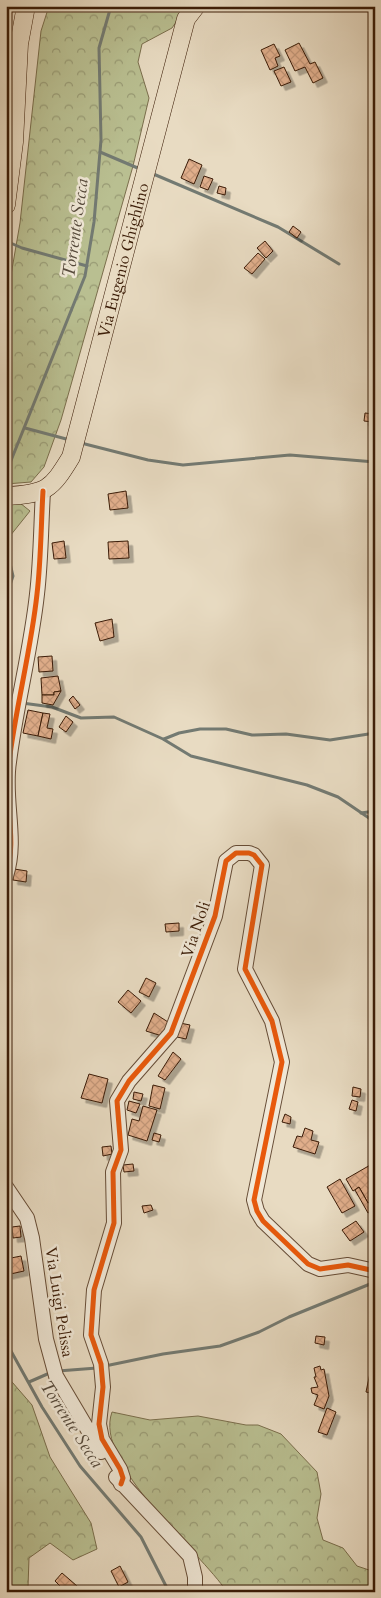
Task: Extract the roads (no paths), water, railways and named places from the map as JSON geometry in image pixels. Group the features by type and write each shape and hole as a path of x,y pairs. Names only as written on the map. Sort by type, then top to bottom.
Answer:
{"main road":[{"path":"6,205 14,142 19,44 26,6"},
{"name":"Via Eugenio Ghighlino","path":"35,493 57,480 71,457 186,20 196,6"},
{"path":"6,496 35,493"}],"street":[{"path":"6,876 10,863 11,838 7,798 8,763 23,688 37,593 35,493"},
{"name":"Via Noli","path":"121,1484 123,1478 120,1469 102,1439 99,1424 102,1387 101,1364 91,1335 94,1290 114,1222 113,1172 121,1150 117,1102 129,1081 171,1033 215,916 226,861 236,853 254,855 262,865 245,969 272,1021 282,1062 254,1200 257,1211 274,1234 308,1264 320,1269 348,1265 375,1270"},
{"name":"Via Luigi Pelissa","path":"6,1187 27,1218 32,1238 46,1339 56,1376 121,1484 190,1556 195,1577 195,1592"}],"waterway":[{"path":"94,6 110,11"},
{"name":"Torrente Secca","path":"8,489 10,463 85,276 94,222 101,140 99,48 111,6"},
{"path":"100,152 140,169"},
{"path":"151,173 278,227 339,264"},
{"path":"6,241 22,248 87,266"},
{"path":"25,428 70,440"},
{"path":"81,443 148,460 183,465 290,455 375,462"},
{"name":"Torrente Secca","path":"6,546 13,576 6,597"},
{"path":"6,700 16,702"},
{"path":"22,703 52,707 81,718 114,717 163,739 191,756 307,785 338,797 375,824"},
{"path":"164,739 179,733 200,729 226,729 252,735 286,734 330,740 375,733"},
{"path":"361,813 375,811"},
{"path":"105,1366 163,1354 220,1346 259,1332 289,1317 375,1282"},
{"name":"Torrente Secca","path":"6,1342 42,1407 80,1466 141,1537 169,1592"},
{"path":"58,1371 97,1368"},
{"path":"29,1382 52,1372"}]}
